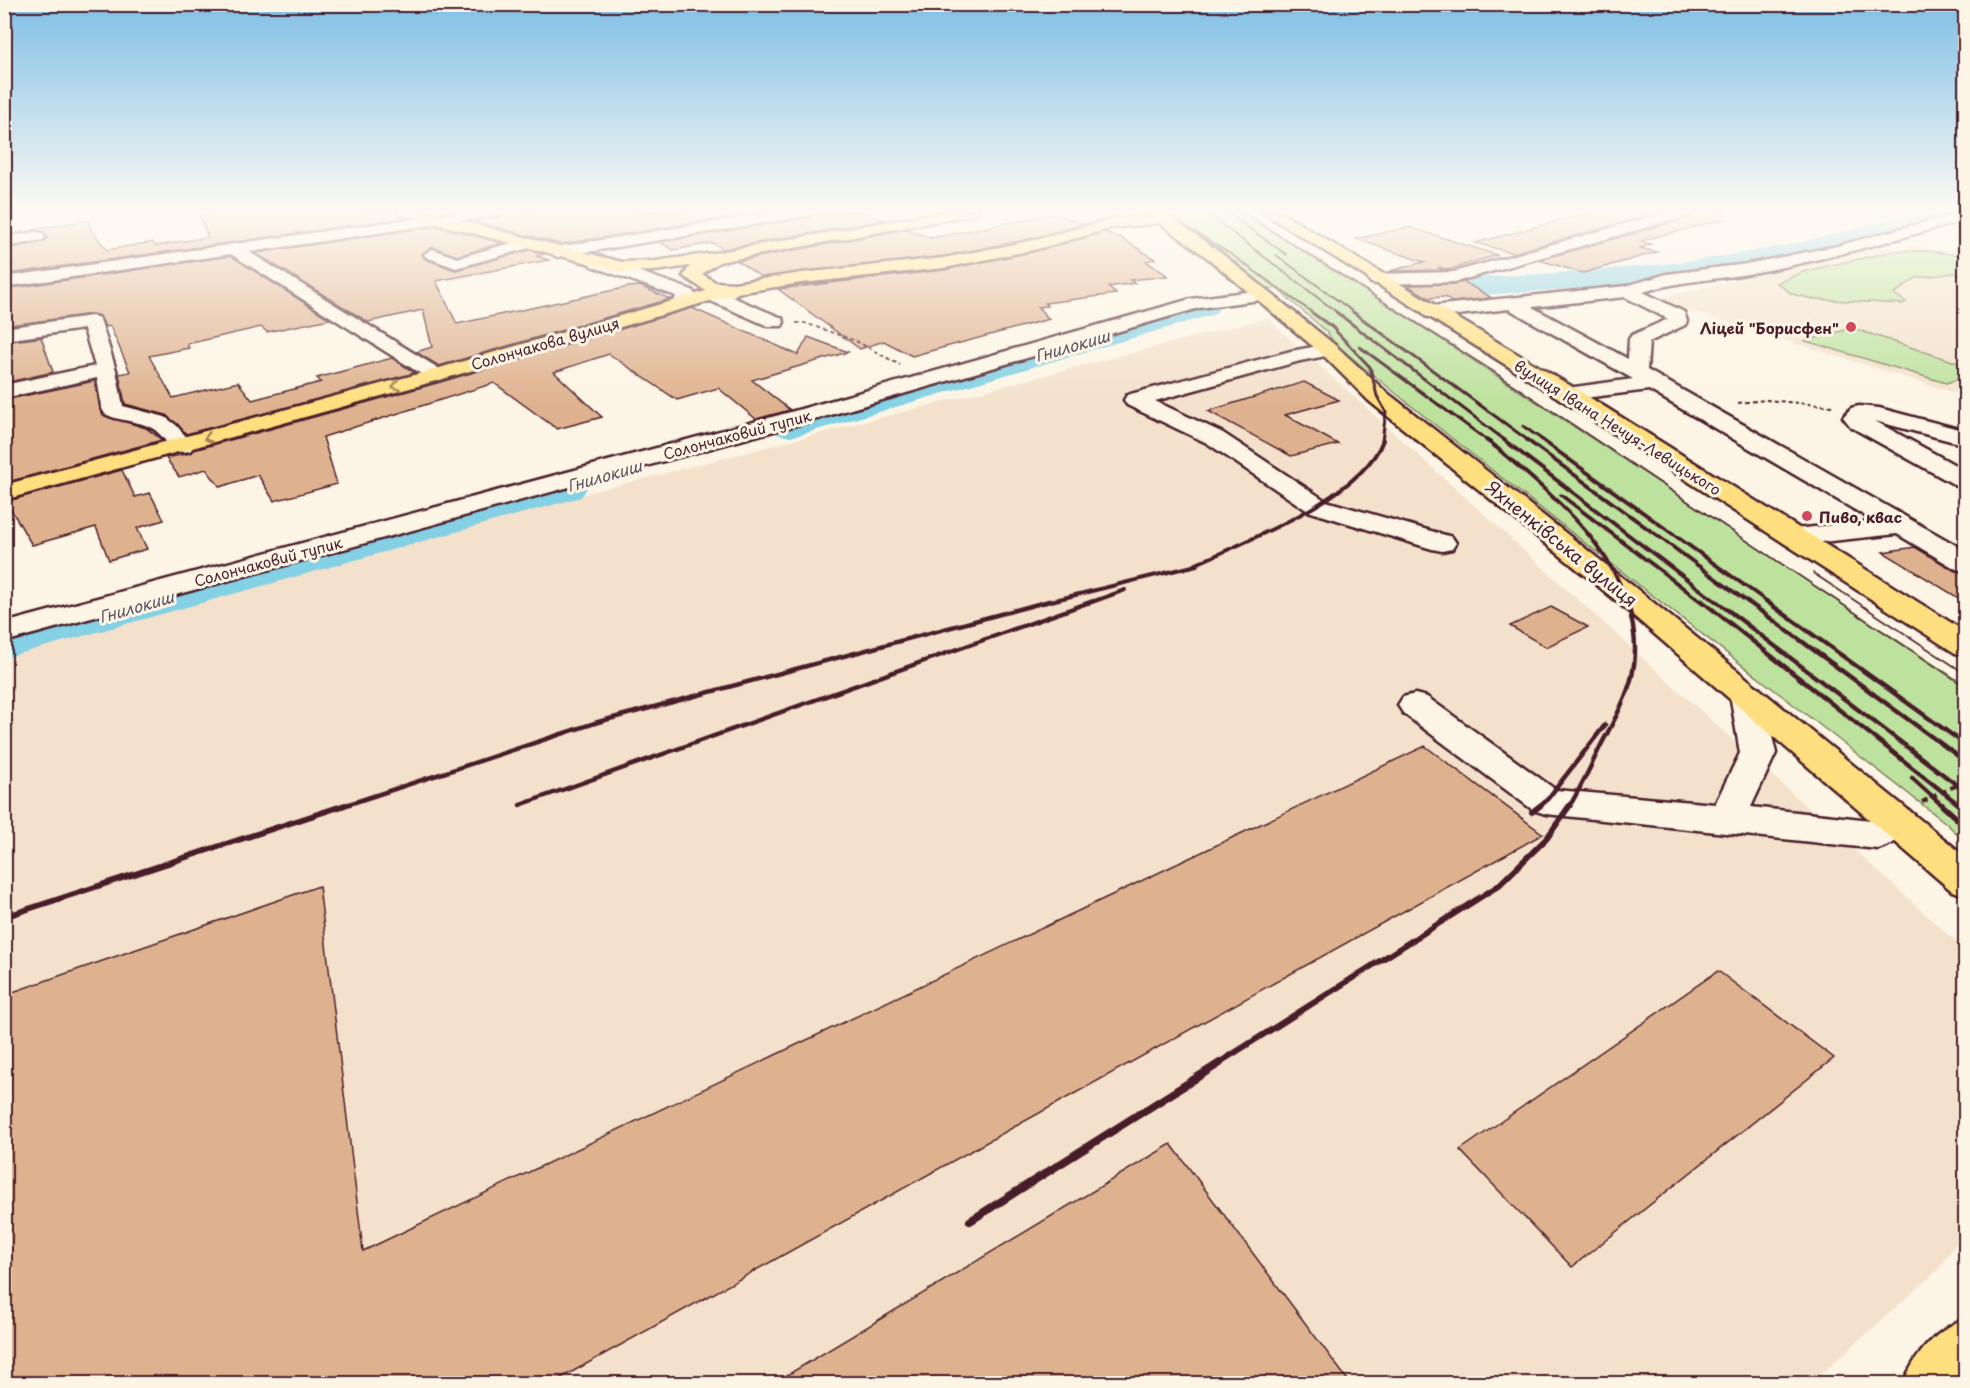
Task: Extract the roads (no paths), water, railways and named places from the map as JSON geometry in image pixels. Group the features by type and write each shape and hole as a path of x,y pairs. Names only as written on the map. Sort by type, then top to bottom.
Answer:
{"main road":[{"path":"692,276 711,286 735,288"},
{"name":"Солончакова вулиця","path":"4,493 436,375 685,298 735,288 823,276"},
{"name":"Яхненківська вулиця","path":"1238,276 1329,350 1377,396 1623,592 1898,821 1965,880"},
{"name":"вулиця Івана Нечуя-Левицького","path":"1372,276 1569,394 1963,643"},
{"path":"1932,1383 1965,1347"}],"street":[{"path":"4,282 47,276"},
{"path":"277,276 436,375"},
{"path":"631,276 685,298"},
{"path":"681,276 679,284 685,298"},
{"path":"1377,279 1459,276"},
{"path":"1432,312 1628,291 1667,279 1692,276"},
{"path":"735,288 717,297 775,322"},
{"path":"1628,291 1677,315 1678,321 1639,339 1645,378"},
{"name":"Солончаковий тупик","path":"4,633 928,380 1197,303 1261,295"},
{"path":"1513,304 1965,563"},
{"path":"4,334 92,322 106,370 113,409 121,414 153,420 163,425 182,446"},
{"path":"1329,350 1298,355 1135,400 1215,438 1317,506 1442,543"},
{"path":"4,392 106,370"},
{"path":"1569,394 1645,378"},
{"path":"1965,438 1879,415 1858,413 1854,417 1859,422 1965,481"},
{"path":"1794,537 1902,525"},
{"path":"1727,818 1758,753 1746,694"},
{"path":"1415,705 1546,801 1570,806 1727,818 1878,835 1898,821"}],"waterway":[{"name":"Гнилокиш","path":"1432,289 1615,276"},
{"name":"Гнилокиш","path":"790,426 1204,308"},
{"name":"Гнилокиш","path":"4,643 566,488"}],"tram line":[{"path":"1343,276 1491,370 1966,687"},
{"path":"1813,573 1966,674"}],"railway":[{"path":"1261,276 1313,313"},
{"path":"1289,276 1338,313"},
{"path":"1304,276 1355,313"},
{"path":"1311,312 1332,327"},
{"path":"1336,312 1506,441"},
{"path":"1353,312 1529,441"},
{"path":"1332,327 1336,330"},
{"path":"1332,327 1370,367 1377,396 1386,412 1382,441"},
{"path":"1360,347 1488,441"},
{"path":"1523,426 1544,441"},
{"path":"1191,566 1269,531 1327,499 1352,481 1371,461 1383,440"},
{"path":"1486,440 1495,446"},
{"path":"1504,440 1718,603"},
{"path":"1527,440 1749,603"},
{"path":"1542,440 1769,603"},
{"path":"1490,442 1495,446"},
{"path":"1495,446 1551,495 1588,534 1604,555 1627,603"},
{"path":"1561,495 1703,603"},
{"path":"1191,566 1197,565"},
{"path":"1043,603 1191,566"},
{"path":"1089,603 1125,590"},
{"path":"340,807 598,722 1049,601"},
{"path":"520,805 1093,601"},
{"path":"1569,807 1620,708 1632,676 1635,642 1627,601"},
{"path":"1702,601 1962,807"},
{"path":"1716,601 1966,792"},
{"path":"1747,601 1966,762"},
{"path":"1766,601 1966,745"},
{"path":"1539,807 1605,725"},
{"path":"1912,778 1944,807"},
{"path":"4,917 345,805"},
{"path":"1532,812 1541,805"},
{"path":"1217,1064 1498,886 1547,838 1570,805"},
{"path":"1942,805 1966,827"},
{"path":"1960,805 1966,810"},
{"path":"970,1221 1220,1063"}],"place":[{"name":"Ліцей \"Борисфен\"","path":"1851,327"},
{"name":"Пиво, квас","path":"1807,516"}]}
